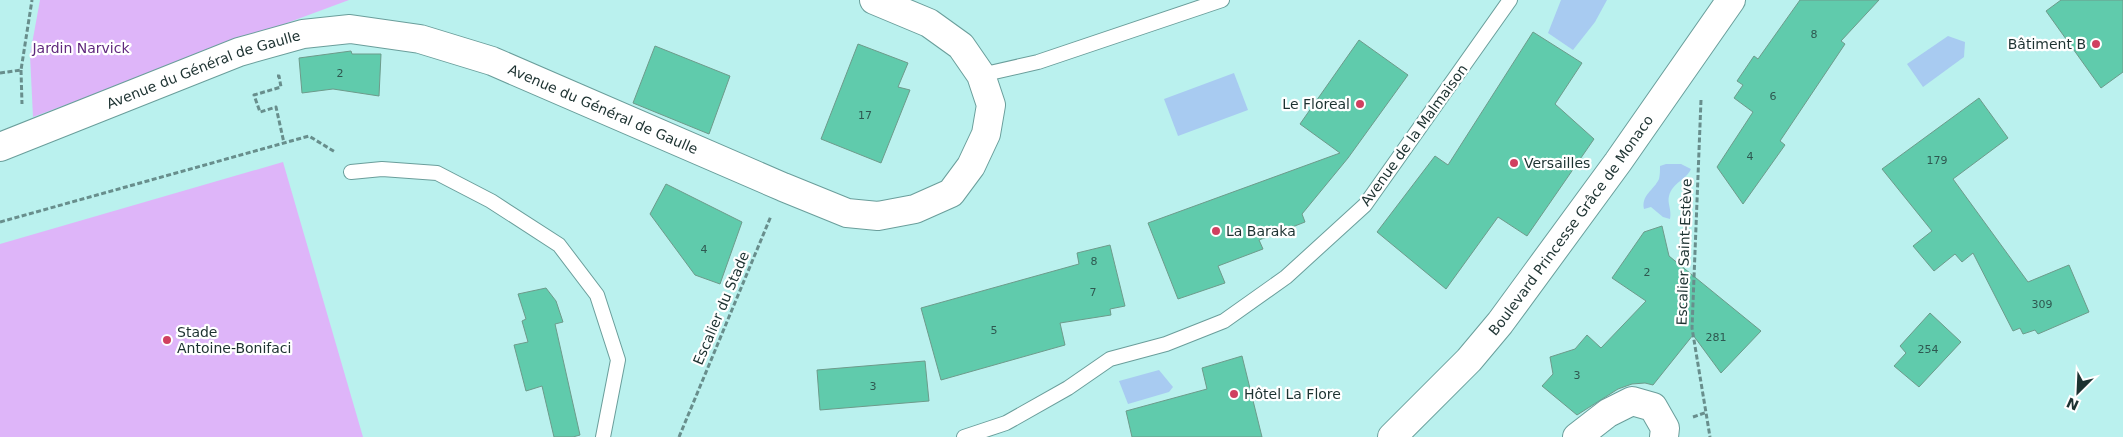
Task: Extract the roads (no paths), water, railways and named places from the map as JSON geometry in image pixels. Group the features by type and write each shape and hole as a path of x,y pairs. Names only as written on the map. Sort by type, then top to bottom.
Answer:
{"street":[{"name":"Avenue du Général de Gaulle","path":"0,147 238,52 303,34 350,29 420,38 492,60 847,213 878,216 915,209 951,193 971,166 986,134 991,105 981,75 960,46 929,23 874,0"},
{"name":"Boulevard Princesse Grâce de Monaco","path":"1392,437 1469,360 1500,323 1672,86 1731,0"},
{"path":"1576,437 1608,413 1632,400 1653,407 1665,428 1664,437"}],"lane":[{"path":"981,75 1038,62 1222,0"},
{"name":"Avenue de la Malmaison","path":"964,437 1006,423 1068,388 1110,359 1166,344 1224,321 1286,276 1364,206 1510,0"},
{"path":"352,172 382,169 437,173 491,201 558,245 597,295 618,360 604,437"}],"water":[{"path":"1561,0 1607,0 1595,22 1573,50 1548,33"},
{"path":"1948,36 1965,42 1964,57 1923,87 1907,64"},
{"path":"1234,73 1248,110 1178,136 1164,99"},
{"path":"1681,164 1691,169 1671,191 1669,199 1670,219 1663,217 1651,207 1644,209 1646,196 1659,179 1660,166"},
{"path":"1159,370 1173,387 1169,392 1128,404 1119,381"}],"place":[{"name":"Bâtiment B","path":"2096,44"},
{"name":"Le Floreal","path":"1360,104"},
{"name":"Versailles","path":"1514,163"},
{"name":"La Baraka","path":"1216,231"},
{"name":"Stade Antoine-Bonifaci","path":"167,340"},
{"name":"Hôtel La Flore","path":"1234,394"}],"park label":[{"name":"Jardin Narvick","path":"81,48"}]}
